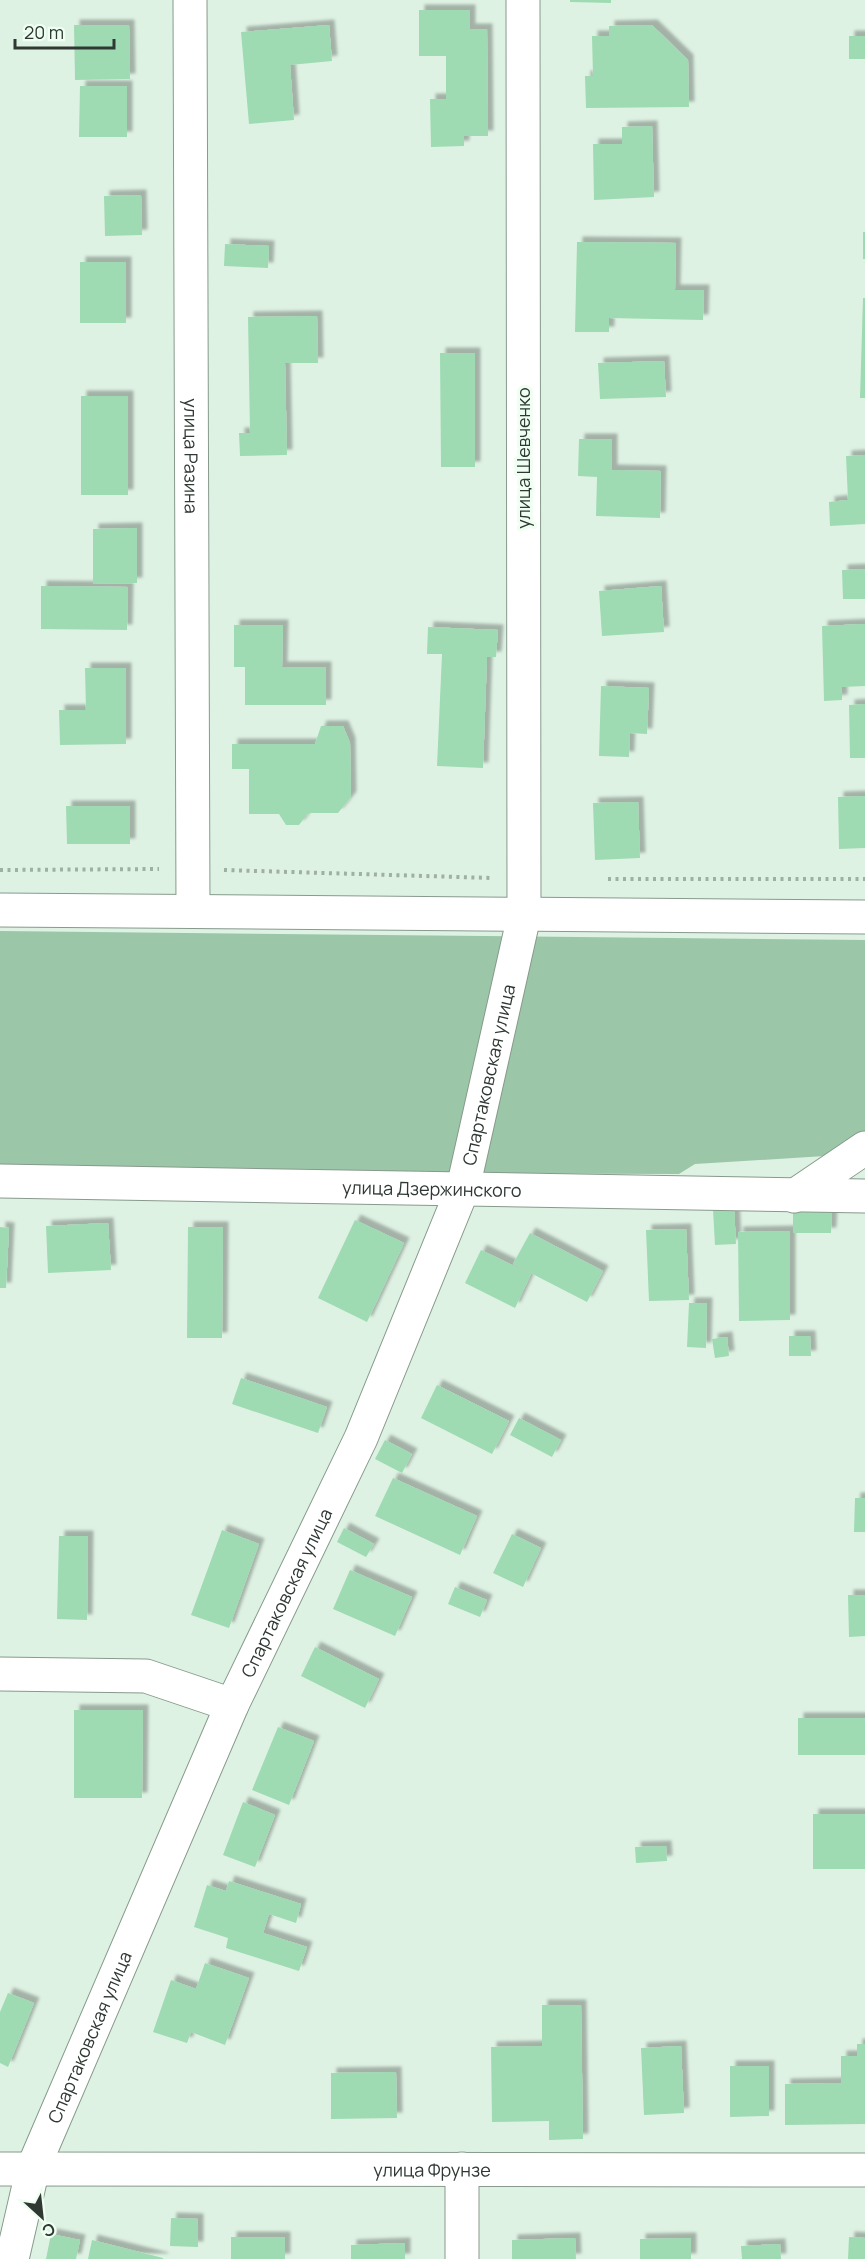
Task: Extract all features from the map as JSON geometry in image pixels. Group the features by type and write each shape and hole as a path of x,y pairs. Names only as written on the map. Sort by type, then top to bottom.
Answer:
{"street":[{"name":"улица Разина","path":"190,0 193,911"},
{"name":"улица Шевченко","path":"523,0 524,916"},
{"path":"0,909 524,916 865,917"},
{"name":"Спартаковская улица","path":"12,2259 33,2168 232,1705 362,1438 463,1188 524,916"},
{"path":"794,1196 865,1148"},
{"name":"улица Дзержинского","path":"0,1181 865,1196"},
{"path":"0,1674 146,1676 232,1705"},
{"name":"улица Фрунзе","path":"0,2169 865,2170"},
{"path":"462,2169 462,2259"}],"path":[{"path":"0,870 193,869 524,879"},
{"path":"606,879 865,879"}],"green space":[{"path":"0,931 865,940 865,1133 825,1156 695,1164 679,1174 0,1172"}],"building":[{"path":"570,0 611,0 611,3 570,2"},
{"path":"419,10 470,10 470,29 487,29 488,136 464,136 464,146 431,147 430,99 446,99 446,56 419,56"},
{"path":"74,25 129,25 130,79 75,80"},
{"path":"329,25 332,61 290,65 294,120 249,124 241,32"},
{"path":"652,25 688,60 689,107 586,108 585,76 593,76 592,36 609,36 609,26"},
{"path":"849,36 865,36 865,59 849,59"},
{"path":"80,86 127,86 127,137 79,137"},
{"path":"652,126 654,197 594,200 593,144 622,144 622,127"},
{"path":"141,195 142,235 105,236 104,196"},
{"path":"863,232 865,232 865,259 863,259"},
{"path":"577,242 676,243 675,290 704,290 703,320 609,318 609,332 575,332"},
{"path":"225,244 269,246 268,268 224,266"},
{"path":"80,262 126,262 126,323 80,323"},
{"path":"863,298 865,298 865,398 860,398"},
{"path":"317,316 318,363 285,363 287,455 240,456 239,433 250,433 248,317"},
{"path":"440,353 475,353 475,467 441,467"},
{"path":"664,361 666,397 600,399 598,363"},
{"path":"81,396 128,396 128,495 81,495"},
{"path":"579,439 612,439 612,470 661,471 660,518 596,516 597,477 578,476"},
{"path":"865,455 865,524 830,526 829,502 848,500 846,456"},
{"path":"137,528 137,583 93,584 93,529"},
{"path":"865,569 865,599 843,599 842,570"},
{"path":"41,586 128,587 127,630 41,629"},
{"path":"661,586 664,632 602,636 599,591"},
{"path":"865,624 865,686 842,687 842,700 824,701 822,626"},
{"path":"234,625 283,625 282,667 326,667 326,705 245,705 245,667 234,667"},
{"path":"428,627 498,630 496,657 487,657 483,768 437,766 442,654 427,654"},
{"path":"85,668 126,668 126,744 60,745 59,710 86,710"},
{"path":"601,686 649,688 647,734 630,733 629,757 599,756"},
{"path":"865,704 865,758 850,758 849,705"},
{"path":"321,726 343,726 350,743 351,797 338,813 308,813 299,825 286,825 279,814 249,814 249,769 232,769 232,744 315,744"},
{"path":"865,796 865,848 839,849 838,797"},
{"path":"638,802 640,858 595,860 593,803"},
{"path":"66,806 130,806 130,844 67,844"},
{"path":"734,1207 736,1244 715,1245 713,1209"},
{"path":"793,1209 832,1209 831,1233 793,1233"},
{"path":"355,1220 404,1243 367,1322 318,1298"},
{"path":"108,1223 111,1270 48,1273 46,1226"},
{"path":"0,1227 9,1228 6,1288 0,1288"},
{"path":"188,1227 223,1227 222,1338 187,1338"},
{"path":"686,1229 689,1300 649,1301 646,1230"},
{"path":"790,1231 790,1320 739,1321 738,1232"},
{"path":"530,1233 603,1271 587,1302 513,1264"},
{"path":"481,1250 531,1274 515,1308 465,1283"},
{"path":"689,1303 707,1303 706,1348 687,1347"},
{"path":"789,1336 810,1336 811,1356 789,1356"},
{"path":"727,1337 729,1356 715,1358 712,1339"},
{"path":"241,1378 327,1407 318,1433 232,1404"},
{"path":"437,1385 509,1421 492,1454 421,1418"},
{"path":"519,1418 561,1440 552,1457 510,1435"},
{"path":"385,1440 412,1454 402,1473 375,1459"},
{"path":"393,1478 477,1516 460,1555 375,1516"},
{"path":"855,1498 865,1498 865,1532 854,1532"},
{"path":"344,1528 374,1544 366,1557 337,1542"},
{"path":"222,1530 259,1544 229,1628 191,1615"},
{"path":"512,1534 541,1548 523,1587 493,1573"},
{"path":"59,1536 88,1536 87,1620 57,1619"},
{"path":"350,1570 412,1597 395,1636 333,1609"},
{"path":"455,1587 487,1600 480,1617 448,1604"},
{"path":"848,1595 865,1595 865,1636 849,1637"},
{"path":"315,1647 379,1679 365,1708 301,1676"},
{"path":"74,1710 143,1710 142,1798 74,1798"},
{"path":"798,1718 865,1718 865,1755 798,1755"},
{"path":"278,1727 314,1741 289,1805 252,1790"},
{"path":"243,1802 275,1815 255,1867 223,1855"},
{"path":"813,1814 865,1814 865,1869 813,1869"},
{"path":"666,1846 667,1861 636,1863 635,1847"},
{"path":"229,1881 301,1904 296,1923 269,1914 263,1933 307,1947 299,1971 226,1948 228,1938 194,1927 207,1885 226,1891"},
{"path":"205,1963 249,1978 225,2045 191,2032 187,2043 153,2032 171,1980 196,1989"},
{"path":"8,1993 34,2003 8,2067 0,2063 0,2012"},
{"path":"542,2005 581,2005 583,2139 549,2140 549,2121 492,2122 491,2047 542,2046"},
{"path":"857,2044 865,2044 865,2124 785,2125 785,2084 841,2083 841,2056 857,2056"},
{"path":"681,2046 684,2113 644,2115 641,2048"},
{"path":"730,2066 769,2066 769,2116 730,2117"},
{"path":"396,2072 397,2118 331,2119 331,2073"},
{"path":"171,2218 198,2219 198,2247 170,2246"},
{"path":"51,2234 80,2240 76,2259 46,2259"},
{"path":"231,2237 285,2237 285,2259 231,2259"},
{"path":"849,2237 865,2238 865,2259 848,2259"},
{"path":"575,2238 576,2259 512,2259 512,2240"},
{"path":"691,2238 691,2259 640,2259 640,2239"},
{"path":"92,2240 163,2258 163,2259 88,2259"},
{"path":"405,2243 405,2259 351,2259 351,2245"},
{"path":"780,2244 781,2259 742,2259 741,2246"}]}
